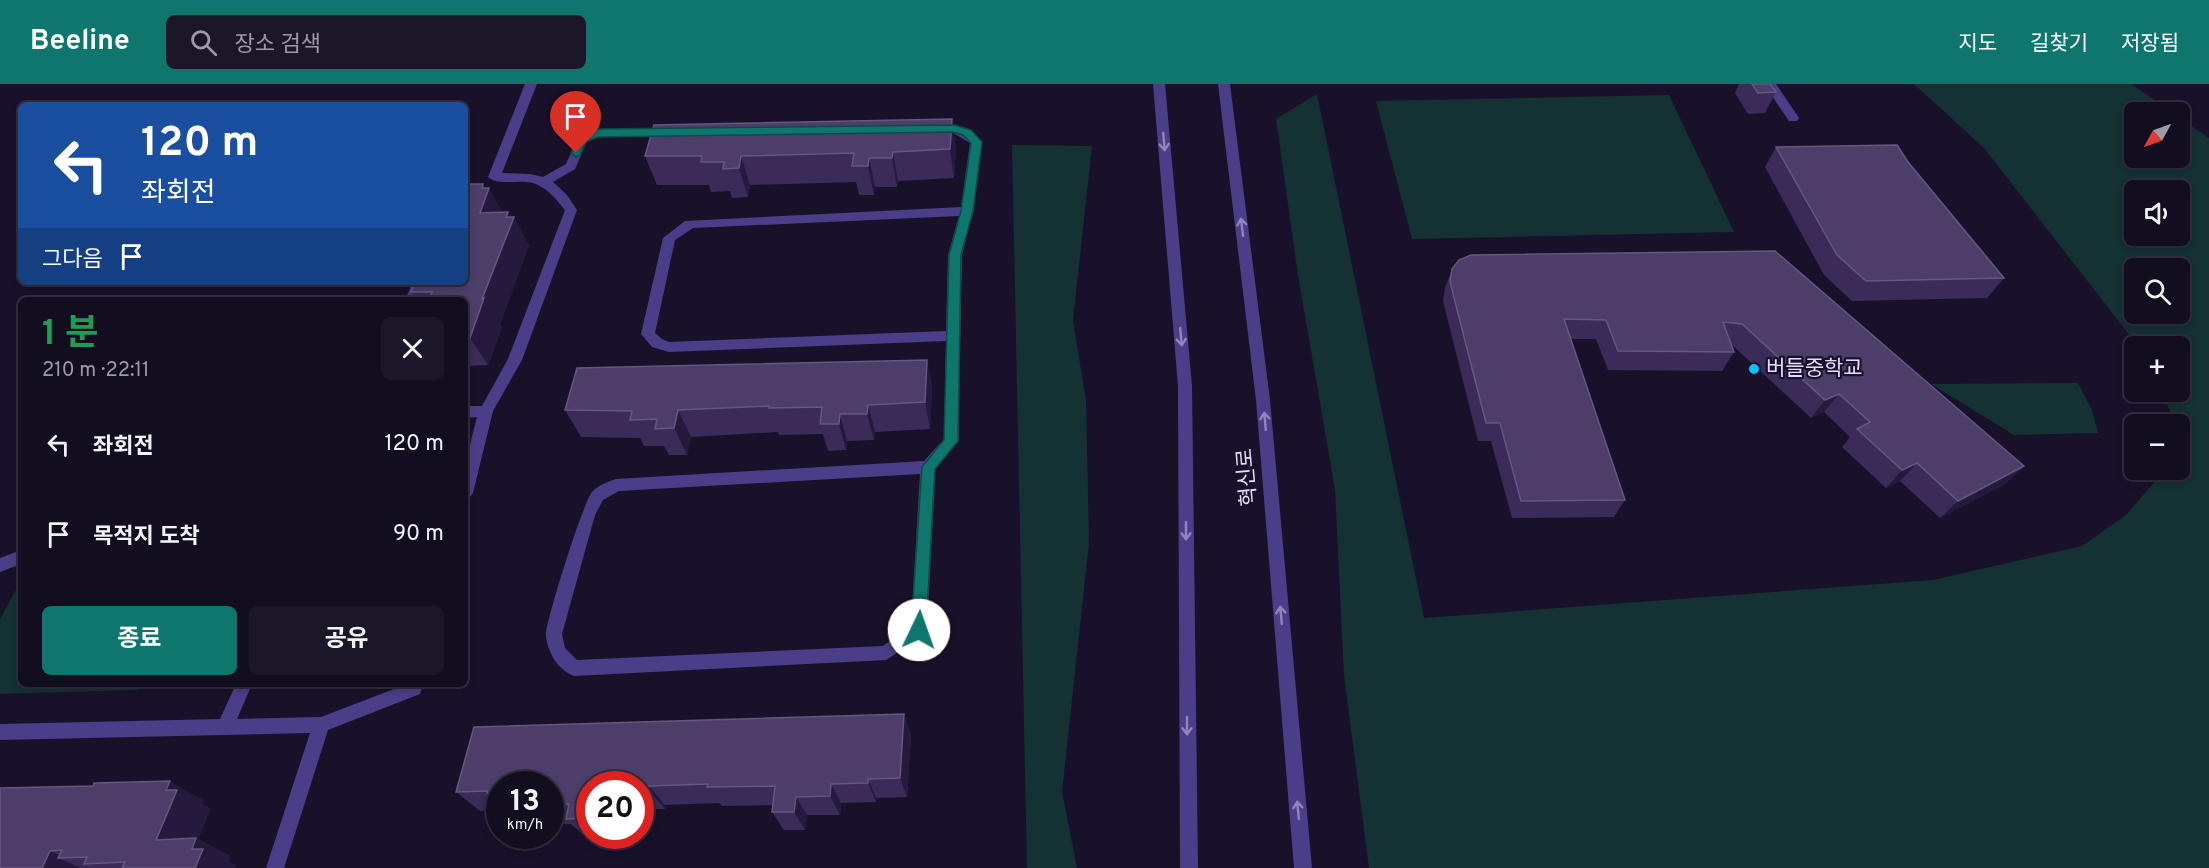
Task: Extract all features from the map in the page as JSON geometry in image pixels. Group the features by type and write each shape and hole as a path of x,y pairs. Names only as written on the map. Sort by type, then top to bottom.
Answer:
{"street":[{"path":"468,481 486,411 515,360 571,210 559,193 544,182 528,176 494,177 531,84"},
{"path":"1159,84 1185,386 1189,868"},
{"name":"혁신로","path":"1224,84 1263,400 1303,868"},
{"path":"1770,84 1793,118"},
{"path":"918,129 954,128 967,133 976,142 967,211 955,255 951,441 928,467 919,630 886,653 574,668 558,652 554,634 588,514 598,496 616,485 928,467"},
{"path":"544,182 571,166 582,140 597,133 680,132"},
{"path":"953,336 669,347 657,344 648,334 669,238 690,224 967,211"},
{"path":"468,412 486,411"},
{"path":"0,565 18,558"},
{"path":"225,727 243,687"},
{"path":"0,732 321,725 414,687"},
{"path":"275,868 321,725"}],"green space":[{"path":"1914,84 2131,84 2157,102 2124,102 2124,168 2190,168 2190,125 2209,138 2209,868 1369,868 1344,675 1335,490 1298,275 1276,119 1317,94 1424,618 1933,580 2082,546 2126,515 2156,480 2190,480 2190,414 2172,414 2166,402 2190,402 2190,336 2130,336 1984,148"},
{"path":"1669,95 1734,232 1412,239 1376,101"},
{"path":"1012,145 1092,146 1073,320 1086,401 1089,543 1062,792 1077,868 1027,868"},
{"path":"2078,383 2092,410 2098,433 2014,435 1931,384"},
{"path":"18,588 18,687 140,687 138,690 0,694 0,619"}],"building":[{"path":"1752,84 1770,84 1776,92 1758,93"},
{"path":"952,119 950,149 893,152 892,158 869,158 868,166 852,166 854,153 741,156 739,168 723,169 724,162 701,162 702,156 645,156 654,125"},
{"path":"1897,145 1908,162 2004,278 1866,281 1837,255 1776,147"},
{"path":"468,184 483,184 482,188 489,188 480,213 508,212 506,217 514,217 482,299 484,298 470,338 468,338 468,297 430,297 432,292 411,292 414,285 468,285"},
{"path":"1775,251 2024,466 1958,501 1917,463 1902,470 1857,429 1870,422 1839,394 1825,400 1742,324 1723,322 1734,352 1618,351 1606,320 1564,319 1625,500 1521,501 1500,423 1486,423 1450,282 1452,269 1459,260 1471,255"},
{"path":"927,360 925,402 868,405 867,414 840,414 839,424 820,424 822,407 769,408 769,406 678,410 674,428 655,429 657,419 630,420 632,411 565,410 577,368"},
{"path":"904,714 900,778 868,779 868,783 831,784 830,796 796,797 794,812 772,812 775,786 707,787 708,784 654,786 654,771 576,771 576,819 566,819 569,804 564,804 564,771 486,771 486,791 456,792 474,727"},
{"path":"170,781 166,790 177,790 156,840 196,838 192,849 203,849 195,868 122,868 125,862 84,864 87,857 58,858 62,850 50,851 42,868 0,868 0,788 93,786 94,783"}],"place":[{"name":"버들중학교","path":"1754,369"}],"route":[{"path":"576,153 582,140 597,133 954,128 967,133 976,142 967,211 955,255 951,441 928,467 919,630"}]}
